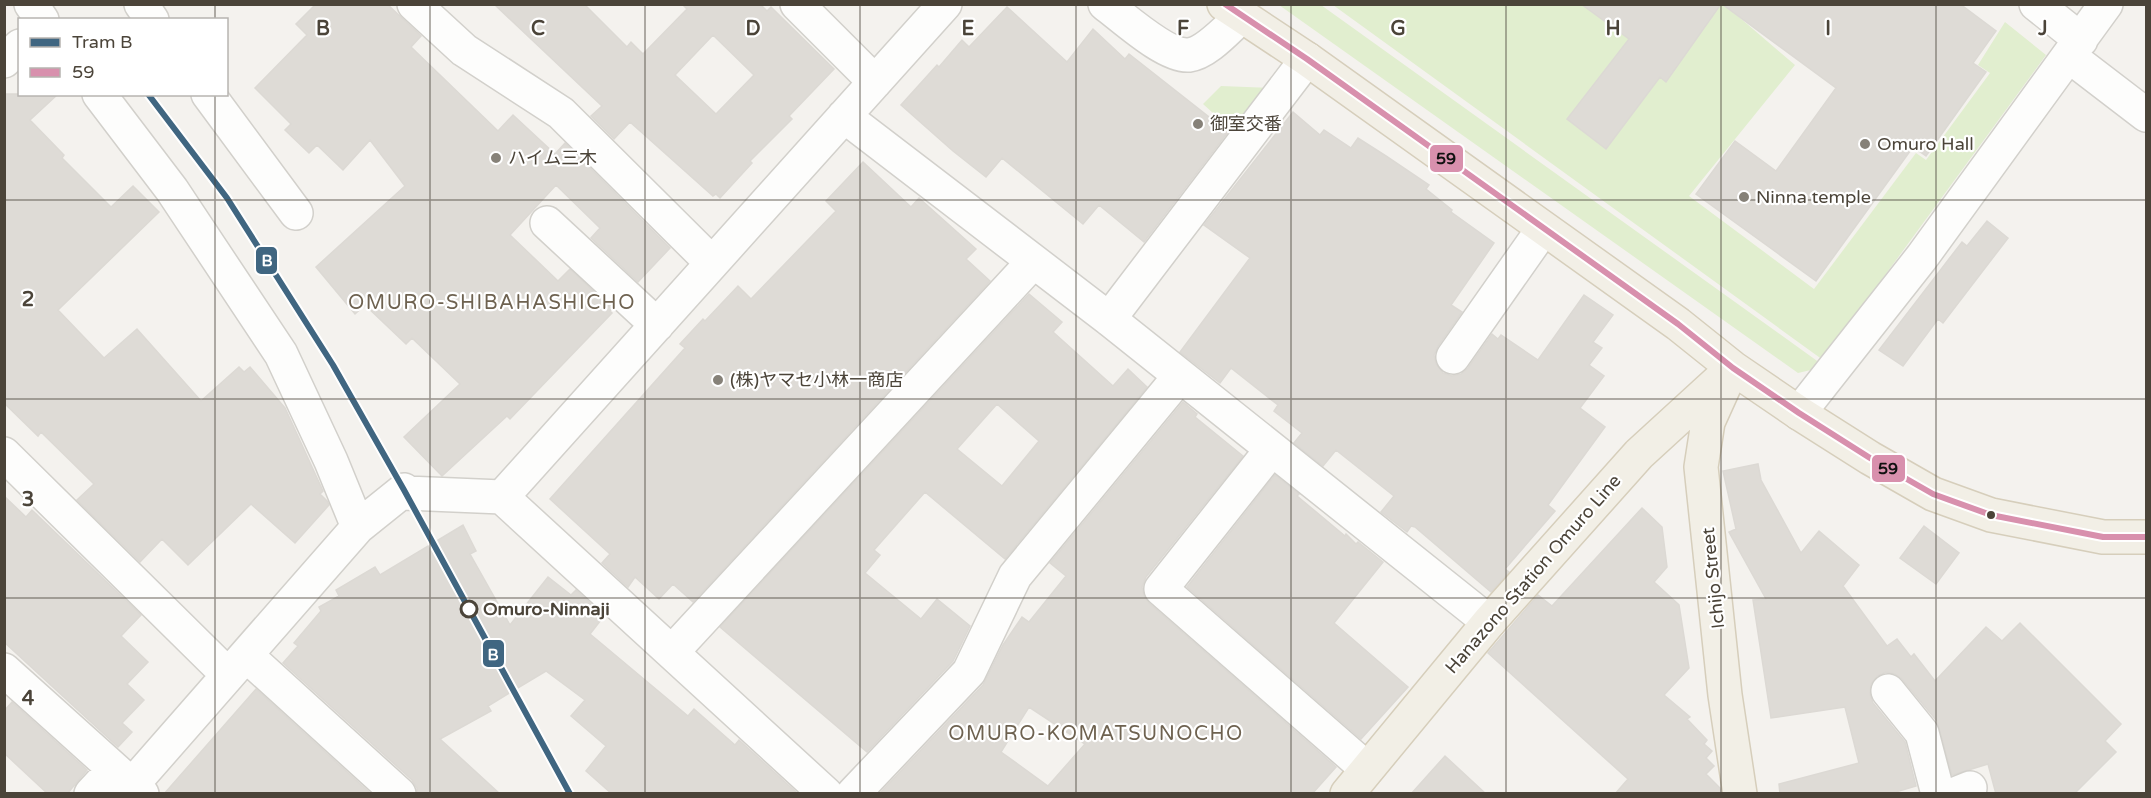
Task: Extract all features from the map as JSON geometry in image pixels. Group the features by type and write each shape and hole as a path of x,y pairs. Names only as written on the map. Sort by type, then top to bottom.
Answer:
{"main road":[{"path":"1233,10 1307,59 1678,324 1733,368 1870,458 1933,494 1990,514 2103,537 2146,537"},
{"name":"Hanazono Station Omuro Line","path":"1357,782 1489,622 1639,454 1733,368"},
{"name":"Ichijo Street","path":"1733,368 1708,422 1701,467 1725,695 1740,794"}],"street":[{"path":"31,4 41,18"},
{"path":"141,4 151,18"},
{"path":"414,4 464,50 561,113 712,263"},
{"path":"797,4 875,82"},
{"path":"502,497 945,4"},
{"path":"1105,4 1169,51 1189,55 1206,48 1233,10"},
{"path":"2036,4 2075,48 2146,116"},
{"path":"1799,413 1922,257 2106,4"},
{"path":"4,61 18,48"},
{"path":"1109,319 1307,59"},
{"path":"101,96 172,190 281,354 331,461 358,527"},
{"path":"209,96 296,213"},
{"path":"844,116 1109,319 1489,622"},
{"path":"547,223 657,325"},
{"path":"1454,357 1544,229"},
{"path":"672,652 1033,262"},
{"path":"853,794 969,672 1015,576 1180,376"},
{"path":"1272,448 1161,589 1357,782"},
{"path":"4,454 237,665 399,794"},
{"path":"91,794 129,782 237,665 358,527 404,490 406,494 502,497 826,794"},
{"path":"4,670 129,782"},
{"path":"1888,691 1922,733 1938,794"}],"green space":[{"path":"1279,5 1321,5 1820,363 1815,369 1798,373"},
{"path":"1333,5 1725,5 1795,65 1689,196 1814,289 1916,153 1926,160 1990,73 1978,65 2005,22 2046,55 1823,360"},
{"path":"1221,86 1272,88 1234,132 1203,104"}],"building":[{"path":"316,4 387,4 421,36 411,47 498,131 513,115 555,154 565,143 670,248 638,282 591,238 600,228 556,185 510,235 558,281 570,269 612,309 610,311 612,313 510,419 507,416 442,476 404,437 460,384 412,338 406,344 365,305 355,314 316,267 405,186 370,140 343,170 317,145 309,153 285,130 291,124 255,88 307,35 296,24"},
{"path":"494,4 584,4 627,47 631,42 643,54 687,9 682,4 760,4 767,11 771,7 834,69 789,116 792,119 750,161 752,163 720,198 716,194 713,196 630,122 614,139 591,116 602,106","holes":["713,35 754,75 716,114 675,75"]},
{"path":"1581,4 1721,4 1666,82 1660,77 1606,149 1567,119 1629,39"},
{"name":"Omuro Hall","path":"1722,4 1960,4 1996,31 1973,63 1986,72 1926,156 1913,147 1816,281 1696,194 1735,141 1776,171 1836,88"},
{"path":"1007,7 1067,62 1093,29 1125,59 1129,54 1228,132 1144,242 1099,205 1083,224 1002,158 986,177 901,105 962,40 969,47"},
{"path":"4,94 56,96 30,120 64,155 62,158 111,207 133,186 159,212 58,310 104,358 137,329 201,401 239,367 244,372 250,367 285,408 323,491 320,494 329,505 295,543 251,504 188,565 162,539 140,562 77,500 94,484 41,432 38,436 4,403"},
{"path":"1293,112 1320,135 1324,130 1351,148 1358,138 1386,156 1429,185 1426,189 1452,210 1451,212 1494,243 1451,305 1462,312 1434,355 1436,364 1443,373 1452,376 1461,374 1468,368 1492,334 1498,339 1501,335 1538,360 1584,295 1613,315 1593,342 1602,348 1589,365 1604,376 1580,408 1605,427 1548,505 1555,511 1505,569 1509,572 1491,592 1415,527 1411,526 1407,532 1381,512 1394,496 1336,450 1323,466 1294,443 1302,433 1274,411 1278,405 1231,368 1220,383 1180,352 1250,258 1204,225"},
{"path":"863,162 911,207 919,198 976,249 966,259 990,281 693,602 673,584 659,599 635,577 628,587 602,563 610,554 550,499 685,348 680,344 703,319 705,321 738,286 751,299 836,211 826,201"},
{"path":"1987,221 2008,238 1943,323 1938,319 1903,366 1879,350 1962,242 1967,246"},
{"path":"1029,294 1062,322 1053,332 1113,386 1128,369 1147,387 1005,559 925,492 874,550 880,555 865,573 921,619 937,599 970,626 953,661 867,752 720,627","holes":["997,404 1039,441 1002,486 957,449"]},
{"path":"1183,402 1197,414 1195,417 1243,456 1146,577 1142,587 1144,596 1149,603 1336,767 1312,794 879,794 983,685 1003,645 1022,617 1029,622 1066,576 1050,563","holes":["1029,707 1085,744 1048,786 1001,752"]},
{"path":"1758,464 1761,480 1801,553 1819,531 1859,565 1843,586 1887,646 1897,639 1911,657 1914,654 1935,681 1986,627 2002,641 2020,623 2121,724 2105,741 2116,752 2074,794 1996,794 1988,764 1952,775 1937,721 1902,679 1886,672 1877,676 1871,684 1870,694 1873,703 1905,742 1916,786 1889,794 1780,794 1779,784 1859,763 1845,707 1771,718 1753,600 1766,599 1729,532 1736,529 1723,471"},
{"path":"1275,475 1345,536 1346,534 1356,544 1358,542 1383,562 1334,623 1408,687 1361,739 1187,587"},
{"path":"4,496 26,517 32,510 141,615 121,636 148,662 127,684 144,700 122,723 132,732 118,747 4,642"},
{"path":"1642,508 1662,527 1667,567 1654,582 1679,605 1689,668 1664,695 1690,717 1687,719 1707,740 1704,744 1712,751 1706,758 1714,766 1706,774 1720,788 1721,794 1615,794 1628,779 1488,653 1538,595 1552,606"},
{"path":"463,525 476,551 470,554 510,625 548,577 571,595 576,590 604,616 590,634 688,716 694,709 735,745 739,740 798,794 612,794 586,771 606,746 571,716 585,700 546,671 488,706 491,711 440,739 500,794 417,794 417,788 412,780 283,663 298,646 294,643 321,611 319,607 339,596 336,590 375,567 380,575"},
{"path":"1924,526 1959,553 1936,584 1900,558"},
{"path":"256,689 371,794 164,794"},
{"path":"12,702 87,770 67,794 48,794 4,753 4,711"},
{"path":"1445,756 1486,794 1411,794"}],"tram line":[{"name":"B","path":"150,96 227,198 333,365 570,794"}],"transit line":[{"name":"59","path":"1225,4 1307,59 1678,324 1733,368 1870,458 1933,494 1991,515 2103,537 2146,537"}],"place":[{"name":"御室交番","path":"1198,124"},
{"name":"Omuro Hall","path":"1865,144"},
{"name":"ハイム三木","path":"496,158"},
{"name":"Ninna temple","path":"1744,197"},
{"name":"(株)ヤマセ小林一商店","path":"718,380"},
{"name":"Omuro-Ninnaji","path":"469,609"}],"district":[{"name":"OMURO-SHIBAHASHICHO","path":"492,302"},
{"name":"OMURO-KOMATSUNOCHO","path":"1096,733"}]}
